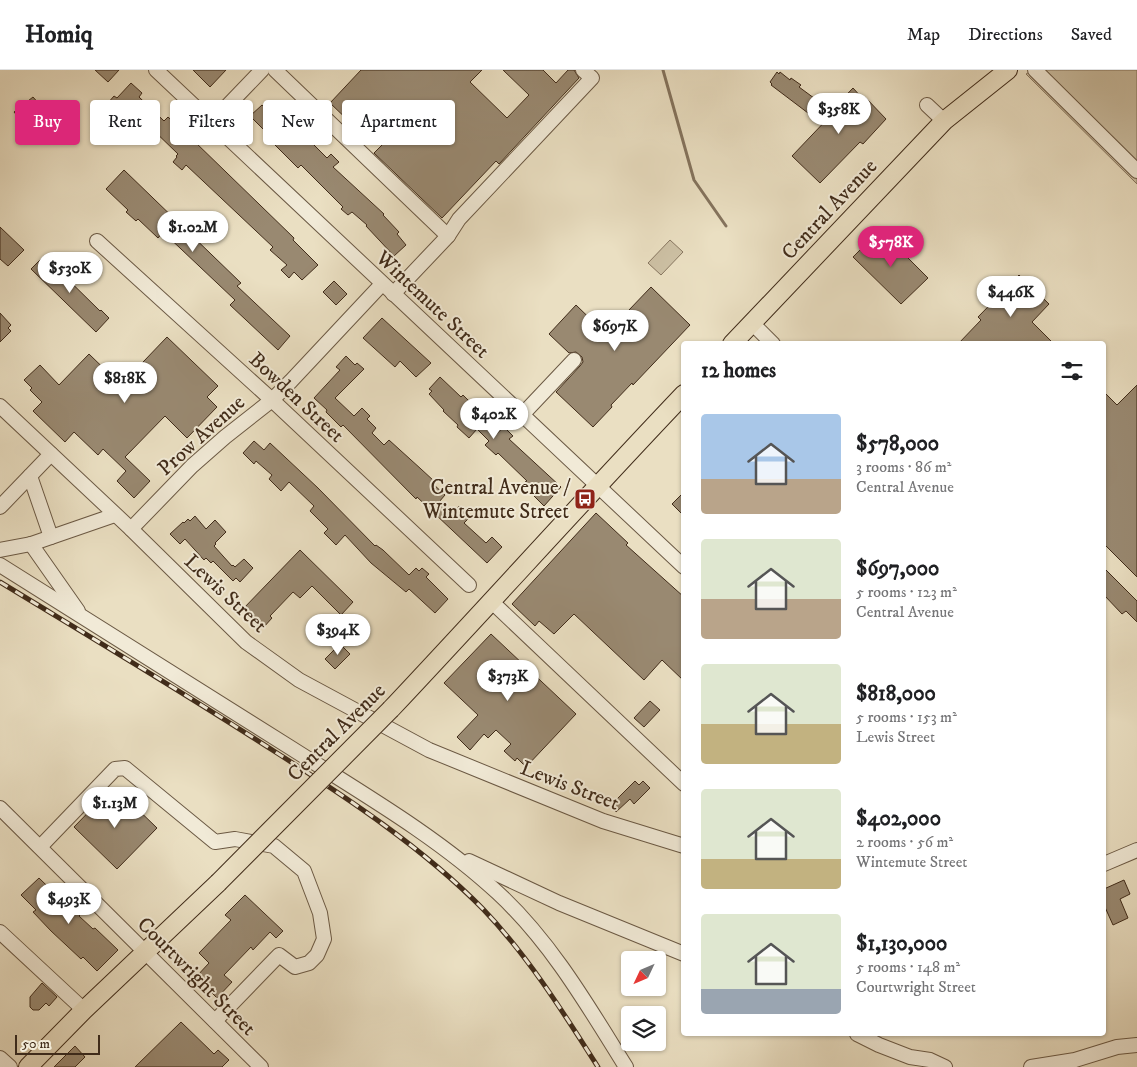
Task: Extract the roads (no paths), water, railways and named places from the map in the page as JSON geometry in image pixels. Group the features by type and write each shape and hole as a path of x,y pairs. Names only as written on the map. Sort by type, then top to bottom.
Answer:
{"main road":[{"name":"Central Avenue","path":"735,341 944,121 1008,70"},
{"name":"Central Avenue","path":"28,1067 84,1010 218,883 391,709 492,602 597,485 681,397"}],"street":[{"name":"Wintemute Street","path":"156,70 187,100"},
{"path":"233,100 262,70"},
{"path":"275,70 448,236"},
{"path":"392,294 448,236 459,219 592,78 583,70"},
{"path":"1035,70 1137,171"},
{"path":"927,105 944,121"},
{"name":"Wintemute Street","path":"234,145 681,564"},
{"name":"Bowden Street","path":"97,240 272,400 469,585"},
{"name":"Prow Avenue","path":"131,529 197,461 272,400 382,284"},
{"path":"752,323 769,341"},
{"path":"522,415 574,360"},
{"name":"Lewis Street","path":"0,406 131,529 246,642 299,680 430,750 603,821 681,845"},
{"path":"0,507 51,454"},
{"path":"30,476 51,537"},
{"path":"0,550 31,544 115,515"},
{"path":"31,544 81,616"},
{"path":"0,565 344,781 448,850 498,893 537,934 581,994 626,1067"},
{"path":"492,602 681,781"},
{"path":"40,847 115,769 124,768 215,842 235,839 274,846 304,871 320,913 324,939 317,955 308,963 295,967 279,955 215,1021"},
{"name":"Courtwright Street","path":"0,808 260,1067"},
{"path":"448,850 558,903 681,953"},
{"path":"1106,863 1137,850"},
{"path":"0,932 84,1010"},
{"path":"861,1036 910,1057 930,1060 945,1067"},
{"path":"1031,1067 1075,1060 1117,1047 1137,1045"},
{"path":"0,1058 10,1067"}],"waterway":[{"path":"663,70 694,180 726,226"}],"railway":[{"path":"0,582 304,770 358,806 436,865 483,909 515,946 558,1005 598,1067"}],"place":[{"name":"Central Avenue / Wintemute Street","path":"585,499"}]}
